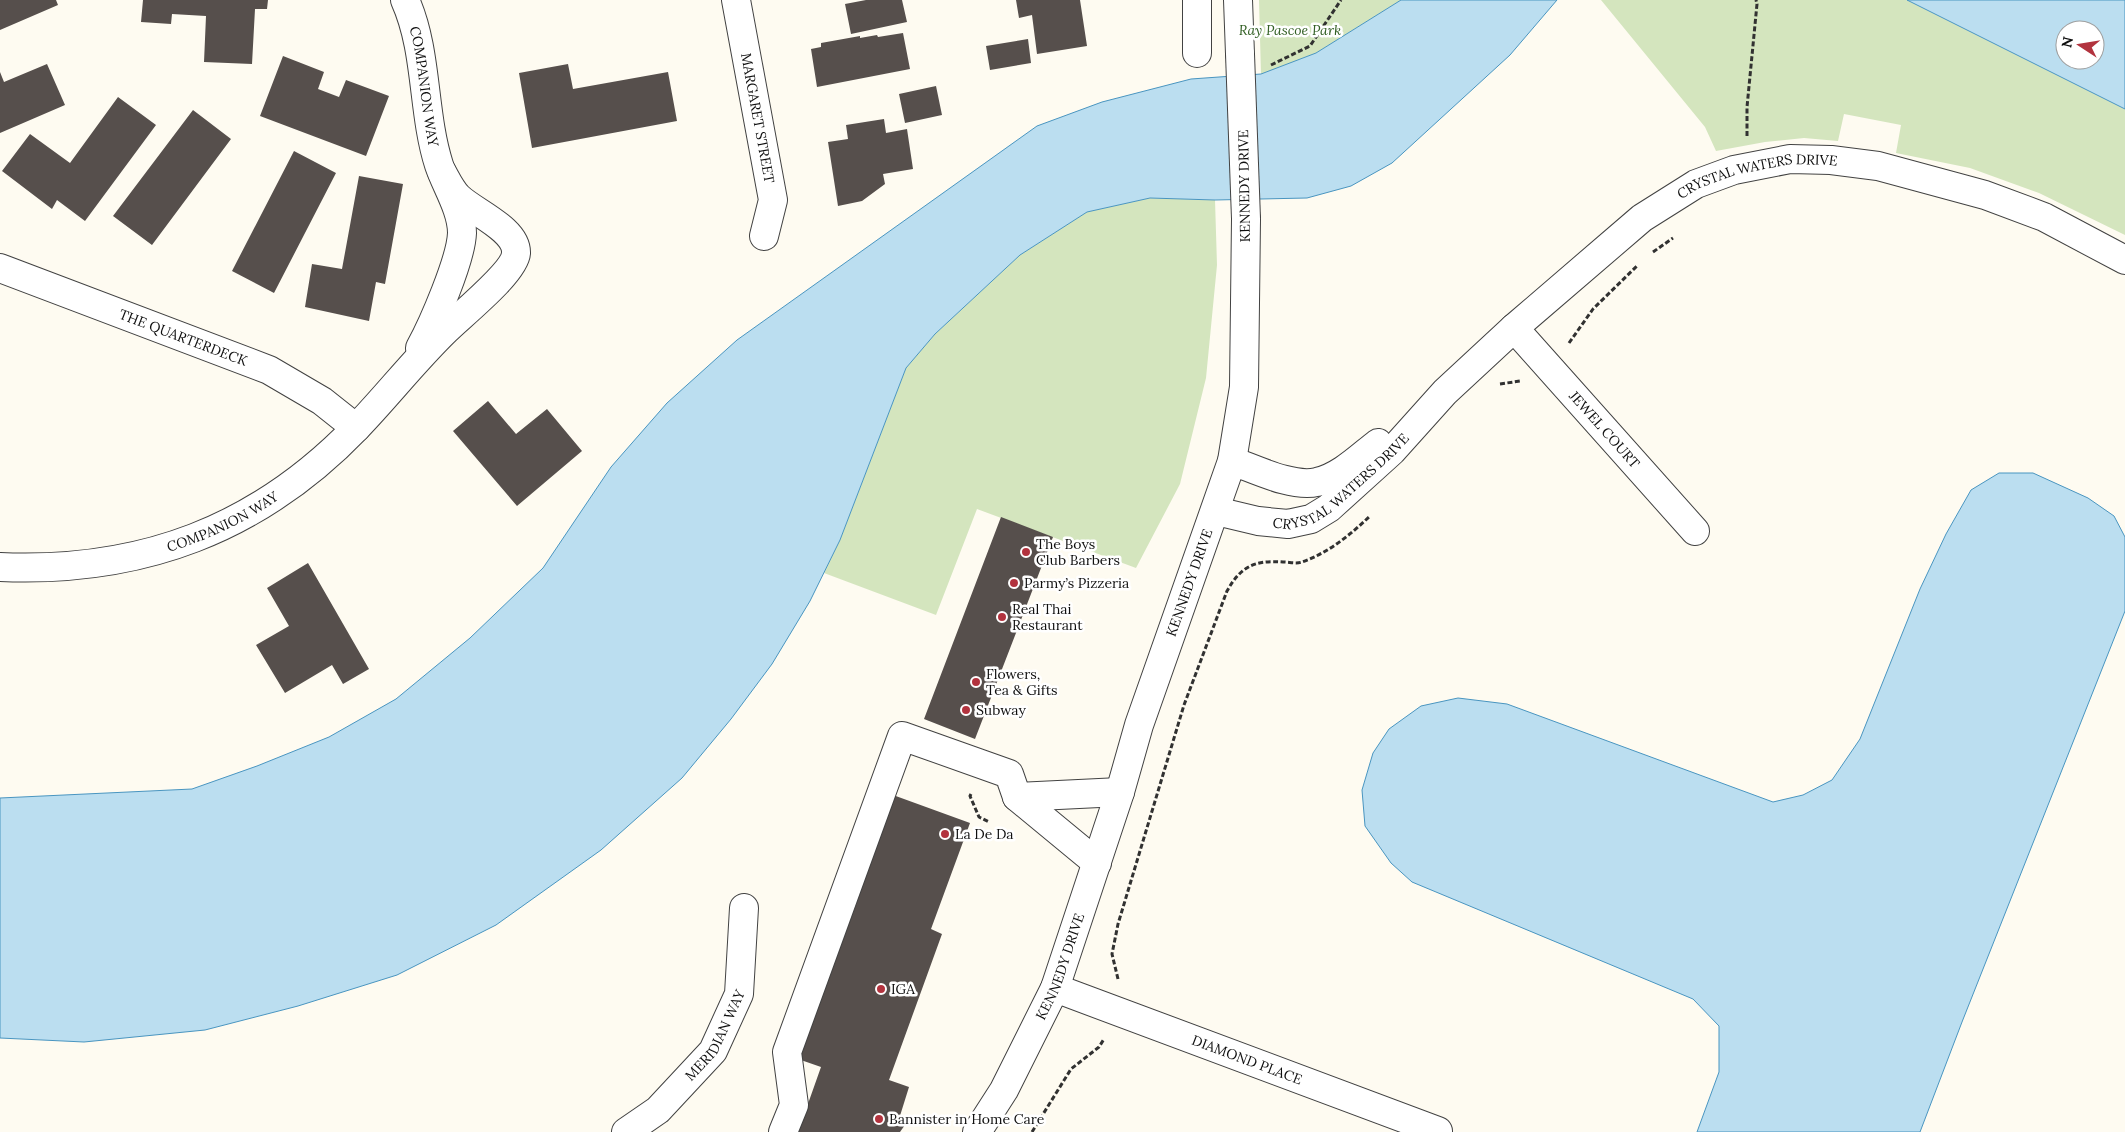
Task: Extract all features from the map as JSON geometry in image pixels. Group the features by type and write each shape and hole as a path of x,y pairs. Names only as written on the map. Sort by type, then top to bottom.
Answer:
{"street":[{"name":"COMPANION WAY","path":"400,378 424,341 460,246 460,220 442,172 433,136 416,38 405,0"},
{"name":"MARGARET STREET","path":"736,0 773,200 764,236"},
{"path":"1197,0 1197,53"},
{"name":"KENNEDY DRIVE","path":"977,1132 1004,1090 1055,988 1120,792 1140,725 1232,461 1244,387 1246,219 1238,0"},
{"name":"CRYSTAL WATERS DRIVE","path":"1216,511 1277,524 1297,523 1311,519 1329,508 1392,451 1445,392 1514,328 1642,218 1704,181 1734,170 1790,159 1832,160 1878,166 1985,195 2044,217 2125,260"},
{"name":"COMPANION WAY","path":"0,567 53,568 84,566 144,555 192,539 251,512 310,470 356,428 445,331 503,276 515,257 515,245 508,234 460,198 449,185 442,172"},
{"name":"THE QUARTERDECK","path":"0,268 269,370 322,401 356,428"},
{"name":"JEWEL COURT","path":"1514,328 1695,531"},
{"name":"CRYSTAL WATERS DRIVE","path":"1232,461 1290,481 1317,482 1334,476 1445,392"},
{"path":"783,1132 794,1105 787,1052 902,736 1009,774 1017,798 1097,863"},
{"path":"1017,798 1120,792"},
{"name":"MERIDIAN WAY","path":"626,1132 658,1110 713,1051 739,994 744,908"},
{"name":"DIAMOND PLACE","path":"1055,988 1438,1131"}],"path":[{"path":"1264,68 1310,46 1341,0"},
{"path":"1747,142 1747,107 1756,0"},
{"path":"1648,256 1674,236"},
{"path":"1565,347 1593,309 1642,262"},
{"path":"1119,982 1114,969 1112,954 1118,924 1184,705 1227,590 1235,575 1251,565"},
{"path":"972,790 970,796 979,817 989,822"},
{"path":"1032,1132 1071,1069 1099,1047 1106,1034"}],"green space":[{"name":"Ray Pascoe Park","path":"1259,0 1401,0 1316,53 1261,75"},
{"path":"1601,0 1907,0 2125,109 2125,235 2039,193 1970,168 1896,153 1901,125 1844,114 1838,141 1804,138 1765,142 1716,151 1705,127"},
{"path":"1150,198 1215,200 1217,265 1206,378 1180,484 1136,568 977,509 936,615 824,573 840,540 906,368 935,334 1020,255 1087,212"}],"water":[{"path":"1401,0 1557,0 1510,55 1392,163 1351,186 1307,198 1215,200 1150,198 1087,212 1020,255 935,334 906,368 840,540 810,601 772,664 731,719 682,778 601,850 496,925 397,975 298,1006 205,1030 84,1042 0,1038 0,798 192,789 257,766 329,737 396,699 470,638 543,568 611,467 667,403 737,340 1037,126 1102,102 1191,79 1261,74 1316,53"},
{"path":"1907,0 2125,0 2125,109"},
{"path":"1999,473 2033,473 2088,498 2114,516 2125,537 2125,611 1920,1132 1697,1132 1719,1072 1719,1026 1693,999 1412,882 1391,863 1365,826 1362,790 1373,753 1389,729 1421,706 1458,698 1507,704 1773,802 1803,795 1832,780 1860,739 1920,589 1946,534 1971,490"}],"building":[{"path":"0,0 56,0 58,5 0,30"},
{"path":"143,0 268,0 267,9 255,9 252,64 204,62 206,16 172,14 171,24 141,22"},
{"path":"866,0 902,0 907,22 851,34 845,4"},
{"path":"1016,0 1080,0 1087,46 1037,54 1032,15 1019,18"},
{"path":"903,33 910,69 817,87 811,49 821,47 821,43 860,36 860,38 877,35 878,37"},
{"path":"1028,39 1031,63 990,70 986,46"},
{"path":"283,56 324,72 318,89 339,97 346,80 389,96 366,156 260,116"},
{"path":"47,64 65,105 0,133 0,72 4,82"},
{"path":"568,64 573,89 668,72 677,121 532,148 519,73"},
{"path":"936,86 942,115 905,123 899,94"},
{"path":"118,97 156,125 85,221 57,200 52,209 2,171 30,134 70,163"},
{"path":"193,110 231,139 152,245 113,216"},
{"path":"884,119 886,133 907,129 913,169 883,174 885,184 862,201 838,206 828,142 848,139 846,125"},
{"path":"294,151 336,173 274,293 232,271"},
{"path":"359,176 403,184 385,284 376,282 369,321 305,307 312,264 342,269"},
{"path":"488,401 516,434 547,409 582,451 517,506 453,431"},
{"path":"1001,517 1053,537 975,739 924,719"},
{"path":"308,563 369,669 343,684 332,665 285,693 256,645 289,626 267,588"},
{"path":"893,795 970,823 931,929 942,934 889,1080 909,1087 899,1119 907,1122 900,1132 798,1132 821,1067 798,1059 857,902 854,901"}],"place":[{"name":"The Boys Club Barbers","path":"1026,552"},
{"name":"Parmy’s Pizzeria","path":"1014,583"},
{"name":"Real Thai Restaurant","path":"1002,617"},
{"name":"Flowers, Tea & Gifts","path":"976,682"},
{"name":"Subway","path":"966,710"},
{"name":"La De Da","path":"945,834"},
{"name":"IGA","path":"881,989"},
{"name":"Bannister in Home Care","path":"879,1119"}]}
